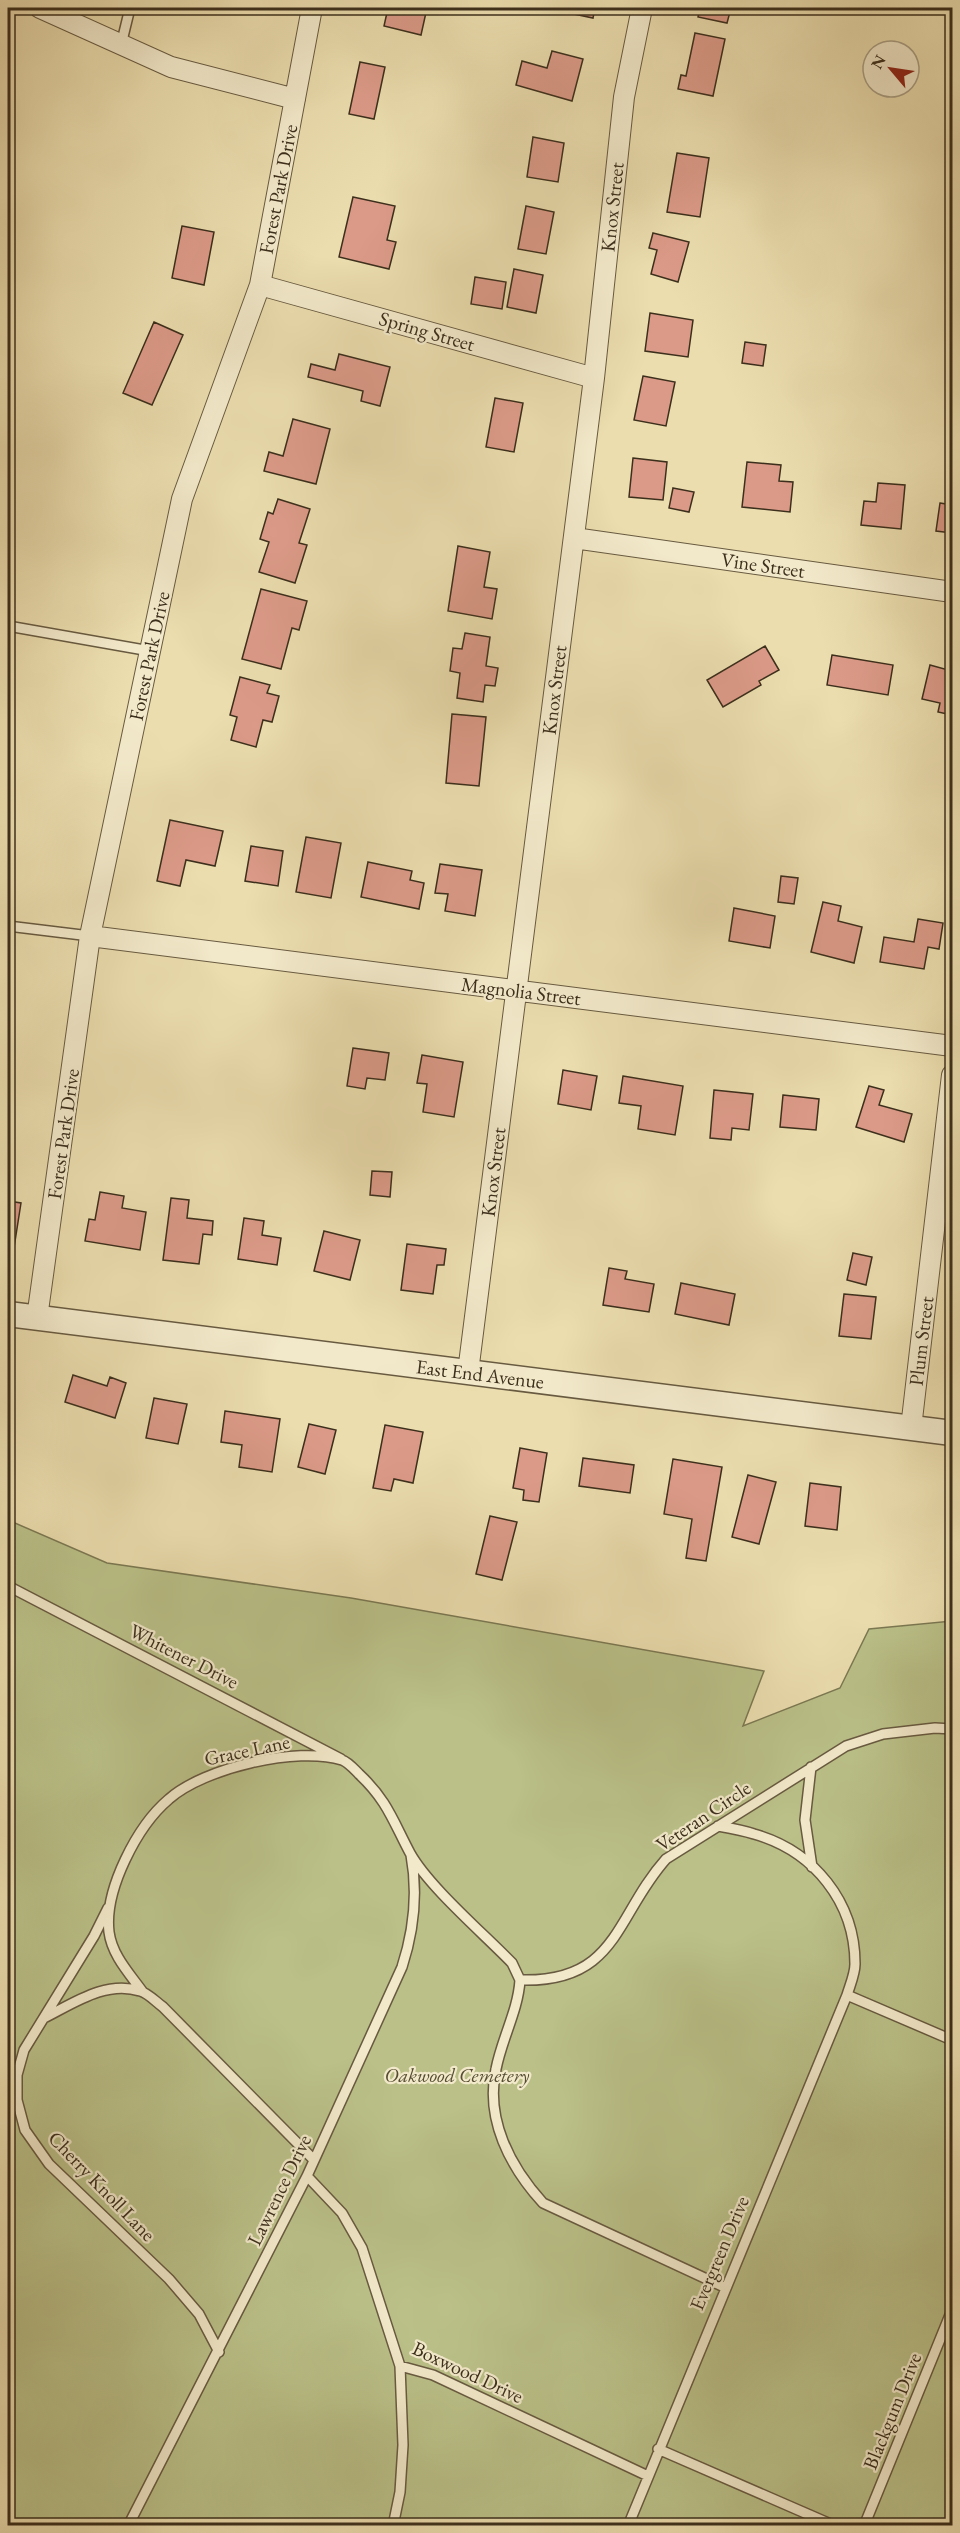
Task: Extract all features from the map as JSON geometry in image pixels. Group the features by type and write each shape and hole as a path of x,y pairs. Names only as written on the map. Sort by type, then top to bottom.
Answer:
{"street":[{"path":"40,8 171,67 295,99"},
{"name":"Forest Park Drive","path":"37,1318 90,936 182,498 260,285 312,8"},
{"name":"Knox Street","path":"468,1372 594,378 624,97 642,8"},
{"name":"Spring Street","path":"260,285 594,378"},
{"name":"Vine Street","path":"573,538 952,592"},
{"name":"Magnolia Street","path":"90,936 952,1046"},
{"name":"Plum Street","path":"911,1428 952,1074"},
{"name":"East End Avenue","path":"8,1314 952,1433"}],"lane":[{"path":"121,45 130,8"},
{"path":"8,626 150,651"},
{"path":"8,926 90,936"},
{"name":"Whitener Drive","path":"8,1586 275,1722 343,1760"},
{"name":"Veteran Circle","path":"520,1980 561,1978 590,1964 613,1941 649,1878 666,1859 846,1746 883,1734 935,1728 952,1729"},
{"name":"Grace Lane","path":"314,2160 171,2015 142,1991 116,1954 109,1932 110,1904 128,1855 144,1826 168,1799 196,1780 279,1758 311,1756 343,1760"},
{"path":"343,1760 374,1787 392,1813 411,1855 430,1879 512,1963 520,1980 519,1999 496,2069 492,2102 502,2142 523,2182 543,2203 724,2287"},
{"path":"811,1767 805,1820 812,1867"},
{"name":"Evergreen Drive","path":"628,2526 724,2287 847,1995 855,1966 853,1932 843,1905 828,1882 812,1867 778,1843 755,1834 718,1826"},
{"name":"Lawrence Drive","path":"128,2526 307,2176 405,1959 410,1941 416,1885 411,1855"},
{"name":"Cherry Knoll Lane","path":"110,1904 94,1936 24,2050 17,2075 17,2100 24,2130 50,2164 169,2279 199,2314 219,2352"},
{"path":"42,2019 96,1992 117,1988 142,1991"},
{"path":"847,1995 952,2040"},
{"name":"Boxwood Drive","path":"307,2176 342,2213 362,2248 400,2366 433,2375 648,2476"},
{"name":"Blackgum Drive","path":"864,2526 952,2310"},
{"path":"393,2526 400,2492 403,2445 400,2366"},
{"path":"658,2449 835,2526"}],"green space":[{"name":"Oakwood Cemetery","path":"8,1520 107,1563 351,1598 764,1671 743,1726 840,1688 869,1629 952,1621 952,2525 15,2525 8,2477"}],"building":[{"path":"388,8 427,8 421,35 384,26"},
{"path":"565,8 595,8 593,18 564,12"},
{"path":"700,8 731,8 727,23 698,17"},
{"path":"695,33 725,39 713,96 678,89 681,75 686,76"},
{"path":"552,51 583,59 572,101 516,85 522,61 547,68"},
{"path":"360,62 385,67 374,119 349,114"},
{"path":"533,137 564,143 558,182 527,177"},
{"path":"677,153 709,158 700,217 667,212"},
{"path":"353,197 395,206 387,240 396,242 389,269 339,257"},
{"path":"526,206 554,212 546,254 518,249"},
{"path":"182,226 214,232 204,285 172,278"},
{"path":"653,233 689,242 678,282 651,274 657,250 649,248"},
{"path":"514,269 543,275 536,313 507,307"},
{"path":"475,277 506,282 502,309 471,304"},
{"path":"650,313 693,320 688,357 645,351"},
{"path":"154,322 183,335 152,405 123,393"},
{"path":"745,342 766,345 763,366 742,363"},
{"path":"339,354 390,367 380,406 361,401 363,391 308,377 311,364 335,370"},
{"path":"643,376 675,382 666,426 634,420"},
{"path":"495,398 523,403 514,452 486,447"},
{"path":"293,419 330,429 316,484 264,471 269,452 283,456"},
{"path":"633,458 667,462 663,500 629,497"},
{"path":"747,462 781,465 779,481 793,482 790,512 742,507"},
{"path":"878,483 905,485 901,529 861,525 864,501 876,502"},
{"path":"673,488 694,492 689,512 669,508"},
{"path":"278,499 310,509 299,543 307,545 295,583 259,572 269,542 260,539 268,512 273,514"},
{"path":"940,503 952,505 952,533 936,531"},
{"path":"458,546 490,552 484,587 497,589 492,619 448,611"},
{"path":"261,589 307,601 299,630 292,628 281,669 242,659"},
{"path":"465,633 490,637 486,666 498,668 495,686 485,685 483,702 457,698 460,673 450,671 453,648 462,649"},
{"path":"765,646 779,670 759,681 761,685 723,707 707,680"},
{"path":"832,655 893,665 888,695 827,685"},
{"path":"930,665 952,671 952,715 938,712 940,703 922,699"},
{"path":"240,677 270,685 267,693 279,696 272,722 263,720 256,747 231,740 237,717 230,715"},
{"path":"452,714 486,717 479,786 446,783"},
{"path":"170,820 223,831 215,866 186,860 180,886 157,881"},
{"path":"306,837 341,843 331,898 296,892"},
{"path":"251,846 283,851 278,886 245,881"},
{"path":"368,862 412,871 410,880 424,883 419,909 361,897"},
{"path":"440,864 482,870 475,916 445,911 448,894 435,893"},
{"path":"781,876 798,878 794,904 778,902"},
{"path":"823,902 841,906 838,921 862,927 854,963 811,952"},
{"path":"734,908 775,916 770,948 729,941"},
{"path":"918,919 943,923 939,949 928,947 924,969 880,962 884,937 914,942"},
{"path":"353,1048 389,1053 385,1080 367,1078 365,1089 347,1086"},
{"path":"422,1055 463,1062 454,1117 423,1112 427,1084 417,1083"},
{"path":"563,1070 597,1076 591,1110 558,1104"},
{"path":"623,1076 683,1086 675,1135 638,1129 641,1106 619,1103"},
{"path":"869,1086 884,1090 879,1105 912,1114 904,1142 856,1127"},
{"path":"714,1090 753,1094 749,1130 732,1128 731,1140 710,1138"},
{"path":"783,1095 819,1099 816,1130 780,1127"},
{"path":"372,1171 392,1172 390,1197 370,1195"},
{"path":"100,1192 124,1196 122,1208 146,1212 140,1250 85,1241 89,1219 95,1220"},
{"path":"171,1198 189,1200 187,1218 213,1221 212,1235 203,1234 199,1264 163,1260"},
{"path":"8,1201 21,1203 13,1254 8,1253"},
{"path":"244,1218 264,1221 262,1235 281,1238 277,1265 238,1259"},
{"path":"324,1231 360,1240 350,1280 314,1271"},
{"path":"407,1244 446,1249 444,1265 437,1265 433,1294 401,1290"},
{"path":"853,1253 872,1257 866,1285 847,1280"},
{"path":"609,1268 627,1271 625,1279 654,1284 649,1312 603,1305"},
{"path":"681,1283 735,1294 729,1325 675,1314"},
{"path":"844,1294 876,1297 871,1339 839,1336"},
{"path":"73,1375 107,1386 110,1377 126,1383 115,1418 65,1402"},
{"path":"154,1398 187,1404 178,1444 146,1438"},
{"path":"225,1411 280,1419 272,1472 239,1467 242,1445 221,1442"},
{"path":"309,1424 336,1430 325,1474 298,1467"},
{"path":"385,1425 423,1432 413,1483 394,1479 391,1491 373,1488"},
{"path":"520,1448 547,1453 539,1502 523,1500 524,1490 513,1488"},
{"path":"583,1458 634,1465 630,1493 579,1486"},
{"path":"673,1459 722,1467 706,1561 686,1558 692,1519 664,1514"},
{"path":"748,1475 776,1482 759,1544 732,1537"},
{"path":"810,1483 841,1487 837,1530 805,1526"},
{"path":"490,1516 517,1522 502,1580 476,1574"}]}
